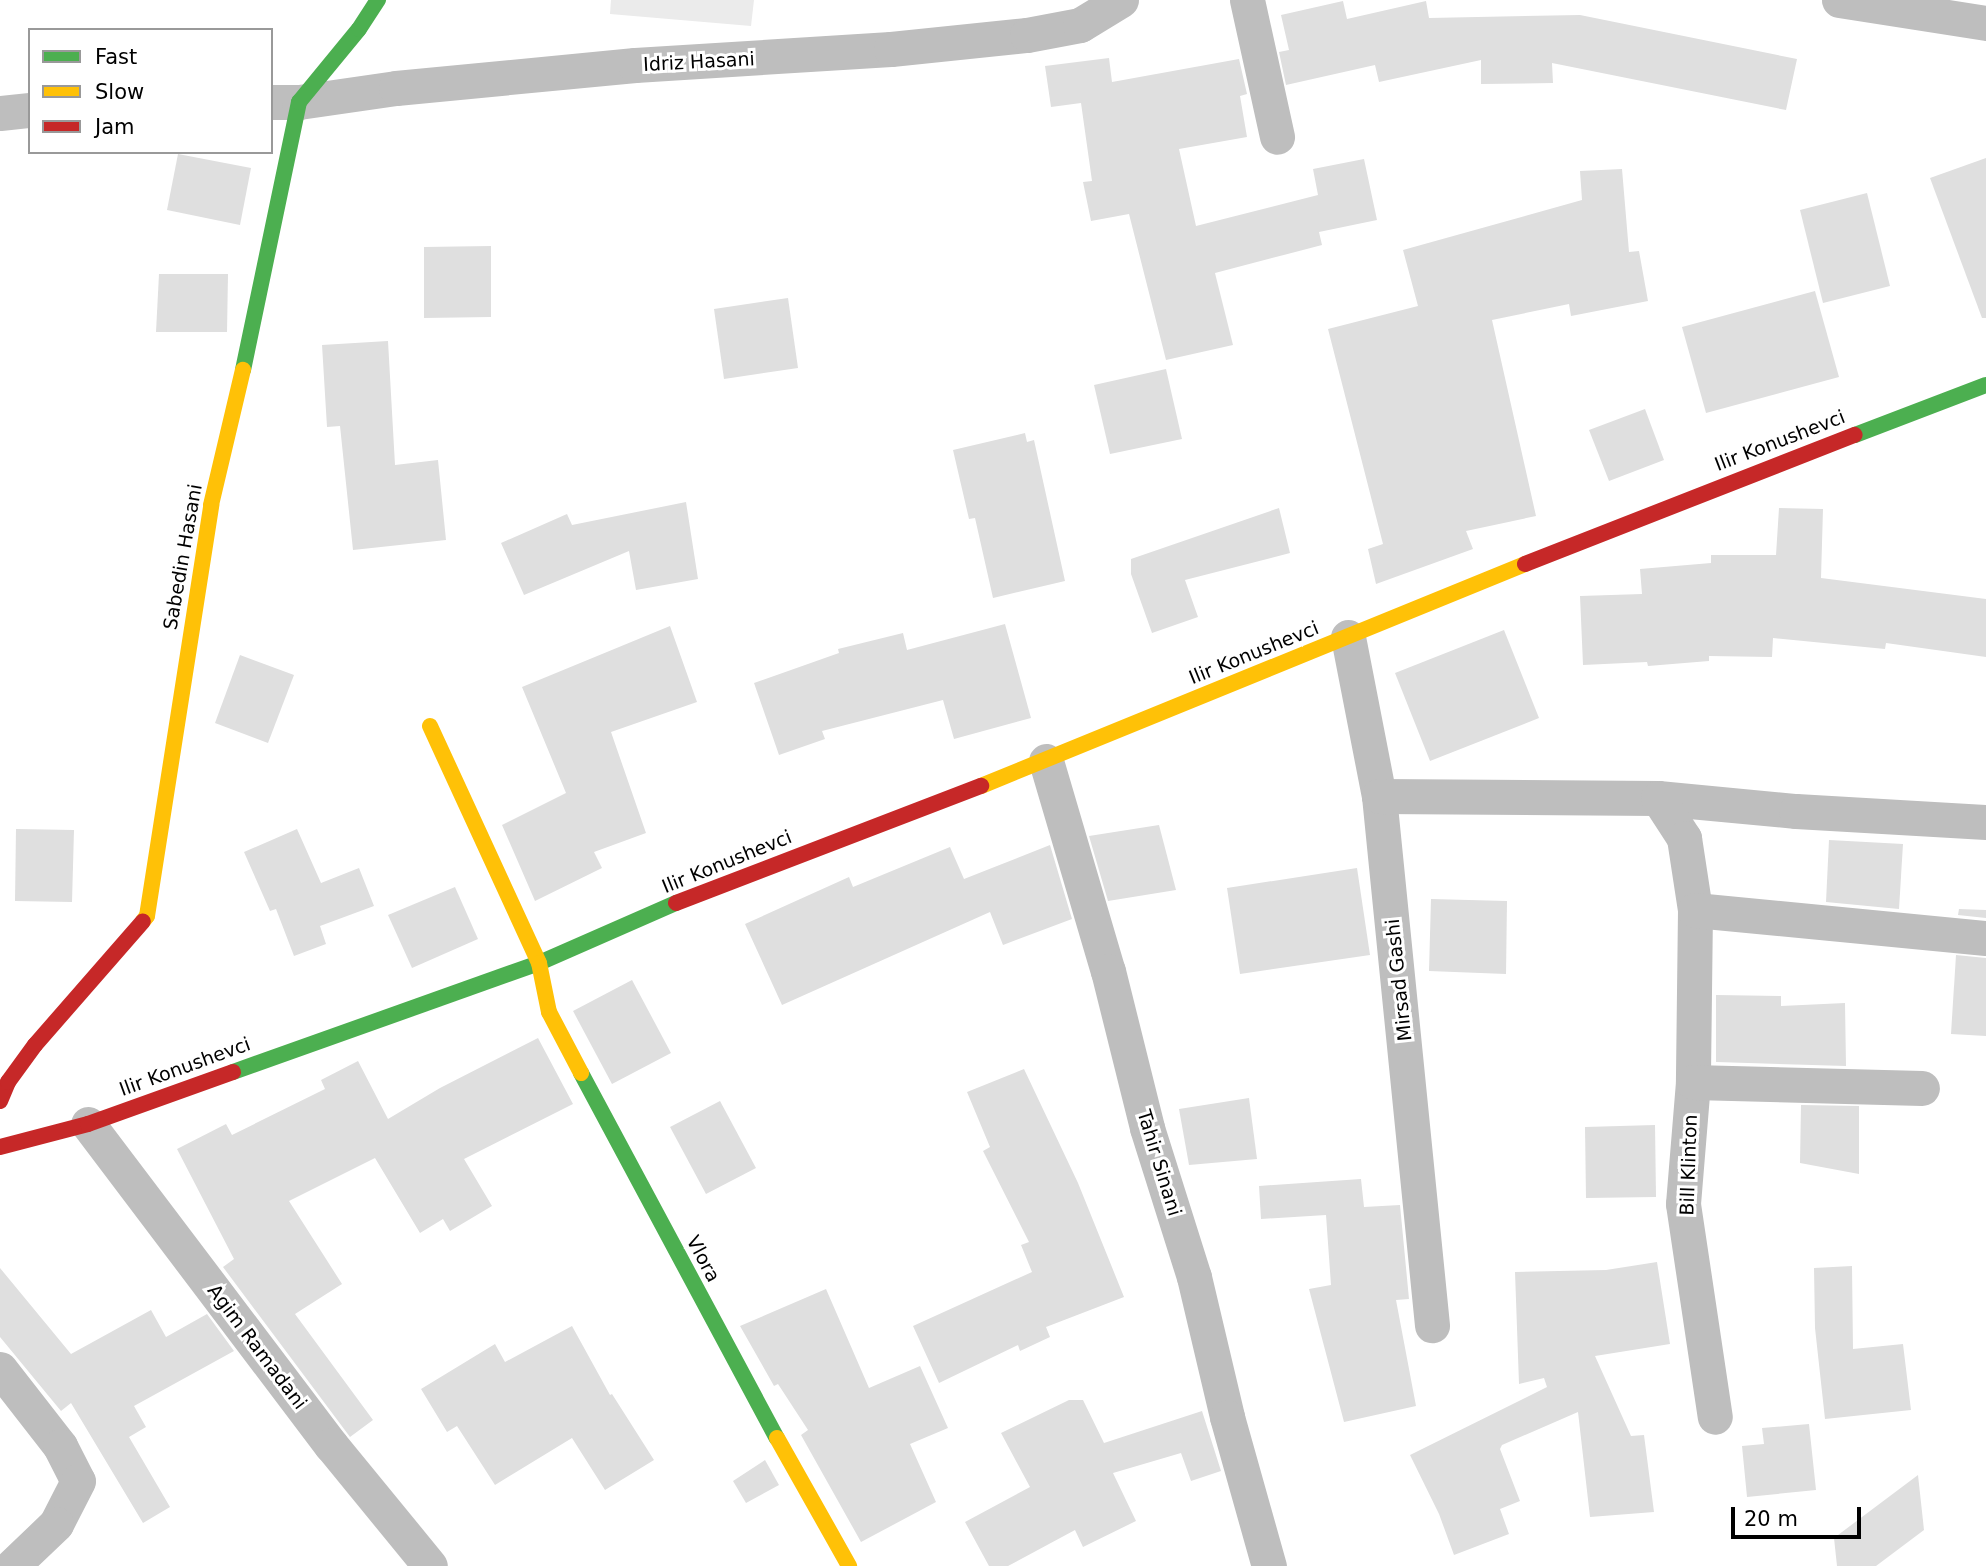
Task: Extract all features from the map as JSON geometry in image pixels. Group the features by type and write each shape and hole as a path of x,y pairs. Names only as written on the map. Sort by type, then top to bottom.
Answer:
{"street":[{"name":"Sabedin Hasani","path":"0,1101 8,1082 35,1045 147,916 211,505 260,301 285,102 359,29 378,0"},
{"name":"Idriz Hasani","path":"285,102 396,88 635,65 891,49 1027,35 1080,25 1121,0"},
{"path":"1247,0 1277,137"},
{"path":"1839,0 1986,23"},
{"path":"0,113 28,110"},
{"name":"Ilir Konushevci","path":"0,1147 88,1124 539,963 708,890 1046,761 1646,515 1986,385"},
{"name":"Mirsad Gashi","path":"1348,637 1379,796 1432,1325"},
{"path":"430,726 539,963"},
{"name":"Tahir Sinani","path":"1046,761 1108,971 1147,1128 1194,1278 1269,1566"},
{"path":"1379,796 1658,798 1796,811 1986,822"},
{"name":"Bill Klinton","path":"1658,798 1684,838 1695,910 1693,1082 1684,1204 1715,1417"},
{"path":"1695,910 1986,939"},
{"name":"Vlora","path":"539,963 549,1012 706,1310 849,1566"},
{"path":"1693,1082 1922,1088"},
{"name":"Agim Ramadani","path":"88,1124 331,1445 430,1566"},
{"path":"0,1369 60,1446 78,1481 56,1524 12,1566"}],"shaded area":[{"path":"611,0 754,0 751,26 610,14"}],"building":[{"path":"1343,1 1347,19 1426,1 1429,18 1580,15 1797,59 1786,110 1552,63 1553,83 1481,84 1481,60 1379,82 1375,65 1286,85 1279,52 1289,50 1281,15"},
{"path":"1109,58 1112,82 1239,59 1247,94 1240,96 1247,137 1179,149 1196,226 1318,195 1313,169 1364,159 1377,220 1319,232 1322,245 1215,273 1233,345 1166,360 1129,214 1091,221 1083,182 1092,181 1081,103 1051,107 1045,66"},
{"path":"178,154 251,168 240,225 167,210"},
{"path":"1986,158 1986,318 1982,318 1930,178"},
{"path":"1622,169 1629,252 1639,251 1648,301 1571,316 1569,304 1492,320 1536,516 1466,531 1473,549 1376,584 1368,549 1383,544 1328,329 1418,306 1403,250 1582,200 1580,171"},
{"path":"1867,193 1890,286 1823,303 1800,210"},
{"path":"491,246 491,317 424,318 424,247"},
{"path":"159,274 228,274 227,332 156,332"},
{"path":"1815,291 1839,377 1706,413 1682,327"},
{"path":"788,298 798,368 724,379 714,309"},
{"path":"388,341 395,465 438,460 446,540 353,550 340,426 327,427 322,345"},
{"path":"1166,369 1182,439 1110,454 1094,385"},
{"path":"1645,409 1664,460 1609,481 1589,430"},
{"path":"1025,433 1027,442 1034,440 1065,581 993,598 975,518 969,519 953,450"},
{"path":"686,502 698,579 636,590 629,551 524,595 501,543 567,514 572,525"},
{"path":"1279,508 1290,553 1185,580 1198,617 1152,633 1131,574 1131,559"},
{"path":"1779,508 1823,509 1821,578 1986,599 1986,657 1886,643 1885,649 1773,638 1772,657 1709,656 1709,661 1648,666 1647,662 1583,665 1580,596 1642,594 1640,569 1711,563 1711,555 1776,555"},
{"path":"1005,624 1031,718 954,739 943,700 822,731 825,739 779,755 754,683 839,653 838,649 903,633 907,650"},
{"path":"670,626 697,702 611,732 646,833 594,852 602,868 535,901 502,825 566,793 522,687"},
{"path":"1504,630 1539,718 1430,761 1395,673"},
{"path":"240,655 294,675 268,743 215,723"},
{"path":"1159,825 1176,890 1108,901 1089,836"},
{"path":"16,829 74,830 72,902 15,901"},
{"path":"297,829 321,883 359,868 374,906 320,926 326,944 294,956 276,909 270,911 244,852"},
{"path":"1829,840 1903,844 1899,909 1826,902"},
{"path":"1050,845 1072,919 1003,945 990,912 782,1005 745,924 849,877 853,887 950,847 964,879"},
{"path":"1357,868 1370,955 1240,974 1227,888"},
{"path":"455,887 478,939 412,968 388,915"},
{"path":"1431,899 1507,901 1506,974 1429,971"},
{"path":"1959,909 1986,910 1986,918 1958,915"},
{"path":"1956,955 1986,958 1986,1036 1951,1034"},
{"path":"632,980 671,1053 612,1084 573,1011"},
{"path":"1716,995 1781,996 1781,1006 1845,1003 1846,1066 1716,1062"},
{"path":"538,1038 573,1104 464,1159 492,1206 450,1231 443,1219 420,1233 375,1158 289,1201 342,1284 295,1314 373,1420 350,1437 223,1267 234,1259 177,1149 226,1124 232,1135 325,1089 321,1080 358,1061 388,1119 440,1088"},
{"path":"1024,1069 1078,1183 1124,1297 1046,1327 1050,1337 1020,1351 1018,1345 939,1383 913,1326 1032,1272 1021,1245 1029,1242 983,1151 990,1147 967,1092"},
{"path":"1249,1098 1257,1159 1189,1165 1179,1109"},
{"path":"720,1101 756,1168 706,1194 670,1127"},
{"path":"1801,1105 1859,1106 1859,1174 1800,1163"},
{"path":"1655,1125 1656,1197 1586,1198 1585,1127"},
{"path":"1361,1179 1364,1207 1400,1205 1409,1299 1396,1300 1416,1406 1344,1422 1309,1289 1331,1285 1326,1215 1261,1219 1259,1186"},
{"path":"1657,1262 1670,1344 1595,1356 1631,1436 1644,1435 1654,1512 1590,1517 1578,1412 1502,1445 1500,1449 1520,1501 1500,1509 1509,1534 1454,1555 1439,1514 1410,1455 1547,1387 1544,1378 1519,1384 1515,1272 1606,1270"},
{"path":"1852,1266 1853,1349 1903,1344 1911,1410 1825,1419 1815,1328 1814,1268"},
{"path":"0,1268 71,1354 151,1310 166,1337 207,1314 234,1351 134,1406 146,1427 129,1437 170,1507 143,1523 71,1403 61,1411 0,1337"},
{"path":"826,1289 869,1388 920,1366 948,1428 910,1444 936,1502 861,1542 801,1435 808,1430 778,1384 774,1386 740,1326"},
{"path":"572,1326 610,1395 612,1394 654,1460 605,1490 572,1438 495,1485 457,1426 447,1432 421,1389 495,1344 505,1362"},
{"path":"1069,1400 1083,1400 1104,1443 1202,1411 1221,1471 1191,1481 1181,1453 1113,1473 1136,1521 1083,1547 1075,1530 1008,1566 989,1566 965,1522 1030,1487 1001,1433"},
{"path":"1809,1424 1816,1490 1747,1497 1742,1446 1764,1444 1762,1428"},
{"path":"765,1460 779,1485 746,1503 733,1481"},
{"path":"1918,1475 1924,1530 1876,1566 1837,1566 1834,1538"}],"traffic: fast":[{"path":"243,370 299,102 359,29 378,0"},
{"path":"1855,435 1986,385"},
{"path":"233,1072 539,963 676,903"},
{"path":"581,1073 777,1438"}],"traffic: slow":[{"path":"143,921 147,916 211,505 243,370"},
{"path":"981,786 1525,564"},
{"path":"430,726 539,963 549,1012 581,1073"},
{"path":"777,1438 849,1566"}],"traffic: jam":[{"path":"1525,564 1855,435"},
{"path":"676,903 981,786"},
{"path":"0,1101 8,1082 35,1045 143,921"},
{"path":"0,1147 88,1124 233,1072"}]}
